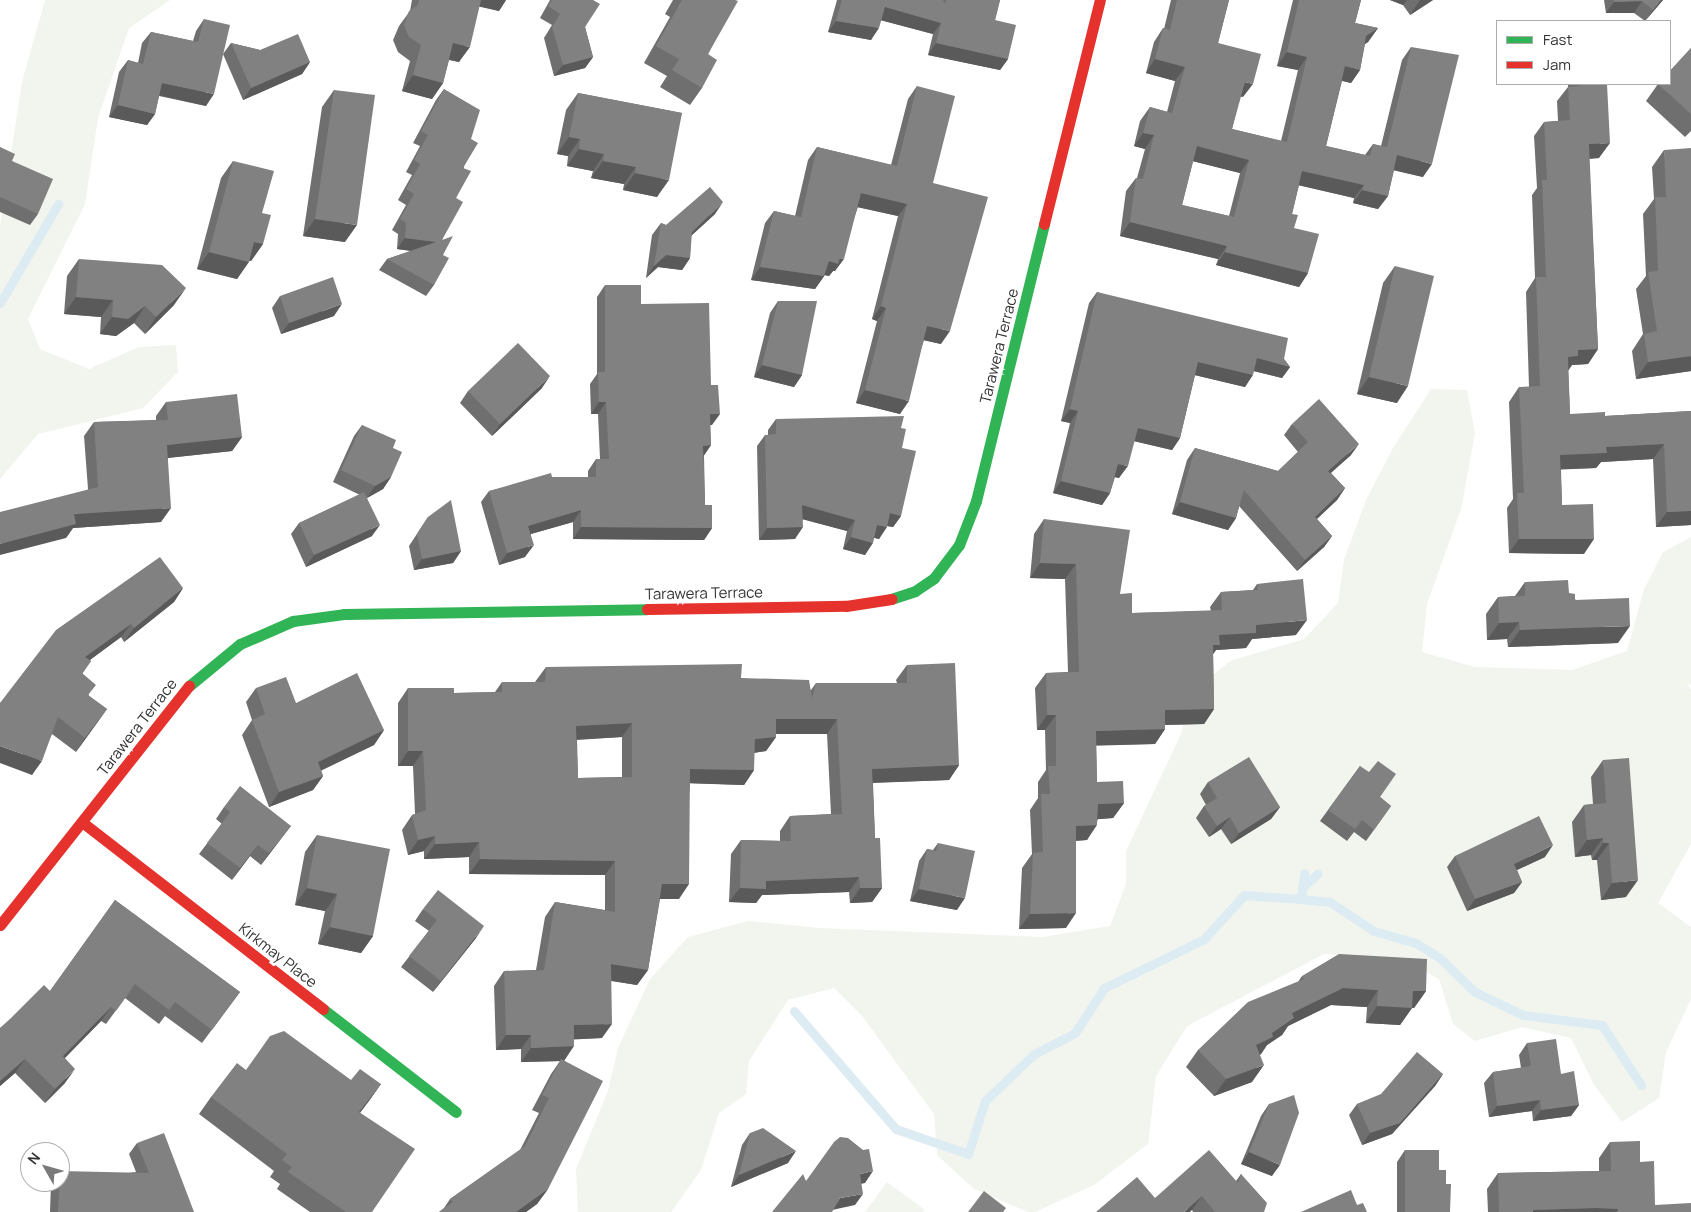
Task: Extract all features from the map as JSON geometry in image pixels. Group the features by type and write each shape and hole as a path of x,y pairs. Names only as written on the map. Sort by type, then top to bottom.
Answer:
{"street":[{"name":"Tarawera Terrace","path":"0,925 192,682 240,644 293,621 344,614 846,606 895,598 915,591 934,578 959,545 976,501 1100,0"},
{"name":"Kirkmay Place","path":"82,822 456,1112"}],"shaded area":[{"path":"45,0 170,0 129,28 98,118 85,204 28,319 40,349 89,369 139,347 176,345 178,372 143,408 38,434 0,479 0,226 22,82"},
{"path":"1431,389 1467,390 1475,433 1461,509 1427,604 1422,652 1475,667 1572,670 1627,651 1644,589 1663,552 1691,537 1691,685 1687,683 1691,690 1691,844 1658,903 1691,927 1691,999 1666,1052 1659,1098 1622,1122 1594,1085 1571,1038 1522,1027 1475,1041 1453,1024 1439,979 1402,959 1324,954 1187,1026 1156,1076 1148,1144 1094,1185 1035,1212 1028,1212 974,1189 937,1155 934,1114 862,1016 834,988 788,1000 749,1061 746,1094 719,1113 701,1170 671,1212 578,1212 576,1169 608,1091 618,1048 650,979 688,937 748,921 820,928 1042,937 1110,926 1126,884 1126,851 1181,734 1192,692 1230,661 1304,639 1338,603 1344,560 1366,500 1393,448"},
{"path":"887,1182 925,1210 923,1212 865,1212"}],"building":[{"path":"419,0 481,0 470,47 453,43 443,83 413,75 421,45 409,37 404,25 409,11 418,5"},
{"path":"552,0 593,0 600,4 585,27 593,57 563,65 552,27 560,14 548,6"},
{"path":"682,0 738,1 708,54 717,60 702,88 672,70 679,59 656,46"},
{"path":"842,0 943,0 945,4 946,0 1000,0 995,20 1016,25 1008,59 936,43 941,23 885,7 879,28 836,21"},
{"path":"1177,0 1229,0 1218,43 1261,54 1253,84 1245,82 1232,129 1287,142 1307,57 1287,52 1299,0 1361,0 1355,23 1378,28 1366,36 1360,70 1345,66 1326,146 1370,156 1373,144 1387,147 1411,47 1459,55 1432,164 1397,155 1388,196 1362,190 1364,185 1302,171 1292,214 1298,215 1294,228 1319,234 1308,273 1225,252 1227,246 1130,222 1136,178 1143,179 1154,135 1143,133 1150,107 1172,113 1185,67 1155,59 1163,28 1170,30","holes":["1197,146 1249,160 1234,217 1182,205"]},
{"path":"1614,0 1661,0 1653,10 1642,1 1614,2"},
{"path":"204,19 230,25 214,94 162,83 155,114 118,105 128,60 143,64 151,32 198,42"},
{"path":"298,34 310,62 251,88 231,43 260,50"},
{"path":"1691,48 1691,114 1659,85 1671,85 1671,70"},
{"path":"1607,85 1610,143 1589,144 1598,349 1578,350 1578,356 1568,357 1570,414 1605,412 1605,416 1691,411 1691,511 1667,512 1664,444 1606,447 1607,453 1560,455 1562,505 1593,504 1594,539 1519,539 1517,493 1524,493 1519,387 1540,386 1536,277 1546,277 1542,180 1547,180 1544,122 1570,120 1568,87"},
{"path":"917,86 955,96 933,183 988,197 950,331 927,326 909,401 865,390 886,308 881,306 907,204 861,193 844,259 840,258 838,264 829,261 824,276 760,267 774,211 801,217 817,147 897,166"},
{"path":"444,89 480,110 471,139 478,143 463,168 471,171 456,198 463,202 442,240 453,236 443,255 449,258 434,285 387,259 436,242 405,238 406,223 400,219 414,194 406,189 420,164 414,160 428,135 421,131"},
{"path":"334,90 375,95 357,225 315,219"},
{"path":"578,93 682,113 669,180 635,173 636,167 603,161 604,154 579,149 580,139 569,137"},
{"path":"0,147 15,154 12,161 53,179 38,214 0,197"},
{"path":"1691,148 1691,356 1648,362 1644,334 1657,331 1648,272 1658,271 1655,197 1666,197 1664,150"},
{"path":"233,161 274,171 262,213 271,215 263,244 254,242 249,262 209,252"},
{"path":"710,187 723,202 692,232 690,258 666,255 654,266 661,223 666,225"},
{"path":"79,259 162,265 186,288 156,317 145,306 128,319 112,317 113,300 76,297"},
{"path":"1395,266 1434,276 1408,386 1369,377"},
{"path":"333,277 342,304 289,323 280,296"},
{"path":"605,285 641,285 641,304 709,303 711,385 718,385 720,414 710,414 711,445 703,446 705,505 712,505 712,528 581,527 581,510 528,526 534,545 507,553 489,491 551,473 552,477 596,477 596,459 609,459 606,402 599,402 598,372 605,372"},
{"path":"1097,292 1288,338 1284,359 1290,367 1257,358 1253,375 1198,362 1180,438 1138,428 1128,466 1118,464 1110,493 1061,481 1078,411 1070,409"},
{"path":"778,301 817,301 802,375 762,365"},
{"path":"518,343 550,376 500,424 468,391"},
{"path":"237,394 242,437 167,445 171,508 74,514 76,524 0,544 0,512 98,487 94,422 168,420 166,402"},
{"path":"1319,399 1359,444 1328,471 1345,488 1315,517 1332,536 1305,560 1244,490 1236,518 1180,502 1195,448 1278,471 1308,442 1292,424"},
{"path":"904,416 901,428 906,429 902,448 916,451 901,516 890,513 887,527 877,525 873,543 851,537 855,520 802,505 803,527 767,528 765,435 776,434 776,419"},
{"path":"362,425 396,440 393,448 402,452 391,477 375,486 341,470"},
{"path":"364,492 380,525 314,555 299,523"},
{"path":"451,500 461,551 422,559 417,534 428,517"},
{"path":"1044,519 1130,530 1120,594 1132,593 1132,613 1222,610 1221,592 1258,590 1257,584 1303,579 1307,620 1256,625 1256,633 1219,635 1220,645 1213,645 1214,709 1165,710 1165,729 1096,731 1097,782 1123,781 1124,803 1098,804 1097,825 1076,826 1076,913 1030,914 1033,853 1043,852 1041,794 1050,794 1048,766 1056,766 1056,715 1047,715 1046,673 1079,672 1076,564 1040,563"},
{"path":"160,557 183,588 134,628 131,624 85,657 91,661 82,673 96,685 88,695 107,709 85,738 58,717 42,761 0,746 0,703 56,630"},
{"path":"1568,580 1569,593 1575,594 1575,600 1629,598 1630,626 1520,630 1519,622 1499,623 1498,597 1525,596 1525,582"},
{"path":"955,663 959,765 872,769 875,838 880,838 882,888 860,888 859,877 766,881 766,889 740,888 741,840 791,841 790,816 842,814 837,719 776,719 776,737 755,739 754,770 690,769 689,884 662,884 648,970 611,964 612,1024 574,1025 574,1046 531,1048 531,1035 506,1035 504,971 544,970 555,902 615,912 615,861 480,859 479,842 435,844 435,836 418,840 412,815 426,810 423,751 408,751 408,688 454,688 454,693 502,692 502,682 545,682 546,667 742,664 741,678 809,680 812,698 816,683 907,683 907,665","holes":["632,723 632,777 578,778 576,726"]},
{"path":"357,673 384,730 318,762 323,776 279,792 252,720 265,714 256,688 286,677 296,703"},
{"path":"1249,757 1280,807 1239,833 1230,817 1217,826 1204,806 1217,798 1208,782"},
{"path":"1629,758 1638,880 1612,883 1609,843 1603,843 1603,838 1587,840 1584,805 1606,803 1603,760"},
{"path":"1378,761 1396,774 1380,797 1391,806 1374,830 1362,820 1355,829 1328,810 1360,766 1369,772"},
{"path":"240,786 291,826 269,853 258,845 240,868 207,843 230,812 224,807"},
{"path":"1539,816 1553,845 1514,864 1522,882 1475,899 1455,856"},
{"path":"317,835 390,849 373,936 330,927 337,894 307,888"},
{"path":"938,843 975,851 965,898 919,889 927,849 936,851"},
{"path":"438,890 484,926 441,981 409,956 437,920 423,909"},
{"path":"115,900 240,992 212,1030 175,1002 169,1010 135,984 116,1011 111,1007 63,1056 75,1069 55,1089 25,1059 0,1081 0,1028 44,985 50,991"},
{"path":"1339,954 1427,959 1426,991 1413,991 1412,1008 1377,1006 1378,990 1343,988 1292,1013 1294,1018 1272,1033 1273,1037 1256,1045 1264,1065 1226,1079 1198,1050 1248,1002 1304,979 1302,976"},
{"path":"284,1031 351,1080 360,1069 381,1084 359,1112 415,1149 372,1212 346,1212 288,1172 292,1167 282,1160 287,1154 211,1097 237,1063 246,1070 270,1036"},
{"path":"1556,1039 1561,1074 1574,1071 1579,1105 1541,1110 1540,1100 1497,1106 1493,1072 1531,1066 1527,1043"},
{"path":"1417,1052 1443,1074 1400,1123 1370,1133 1357,1104 1381,1094"},
{"path":"561,1059 603,1081 548,1189 516,1212 439,1212 453,1202 450,1199 525,1146 549,1098 542,1095"},
{"path":"1294,1095 1299,1113 1280,1165 1249,1152 1269,1104"},
{"path":"763,1128 796,1151 739,1175 750,1133"},
{"path":"164,1133 194,1212 58,1212 59,1192 70,1192 70,1171 149,1173 137,1143"},
{"path":"840,1137 848,1138 863,1150 869,1149 873,1171 860,1174 863,1194 840,1198 832,1212 772,1212 803,1174 806,1181 834,1142"},
{"path":"1640,1141 1640,1162 1654,1161 1655,1205 1691,1203 1691,1212 1618,1212 1618,1209 1596,1208 1499,1212 1498,1173 1611,1171 1610,1142"},
{"path":"1209,1150 1238,1183 1241,1174 1267,1203 1264,1212 1215,1212 1202,1196 1184,1212 1096,1212 1137,1177 1155,1198"},
{"path":"1405,1150 1439,1150 1439,1170 1446,1170 1446,1184 1451,1184 1450,1212 1405,1212"},
{"path":"1351,1190 1357,1205 1363,1203 1367,1212 1301,1212"},
{"path":"984,1191 1006,1208 1003,1212 968,1212"}],"waterway":[{"path":"0,303 58,204"},
{"path":"794,1011 896,1129 968,1154 985,1101 1034,1054 1075,1033 1104,988 1204,939 1244,895 1301,899 1304,873"},
{"path":"1302,888 1317,874"},
{"path":"1301,899 1330,902 1374,931 1416,943 1440,958 1475,992 1523,1015 1602,1025 1641,1085"}],"traffic: fast":[{"path":"891,599 915,591 934,578 959,545 976,501 1044,224"},
{"path":"189,686 240,644 293,621 344,614 647,609"},
{"path":"323,1009 456,1112"}],"traffic: jam":[{"path":"1044,224 1100,0"},
{"path":"647,609 846,606 891,599"},
{"path":"0,925 189,686"},
{"path":"82,822 323,1009"}]}
